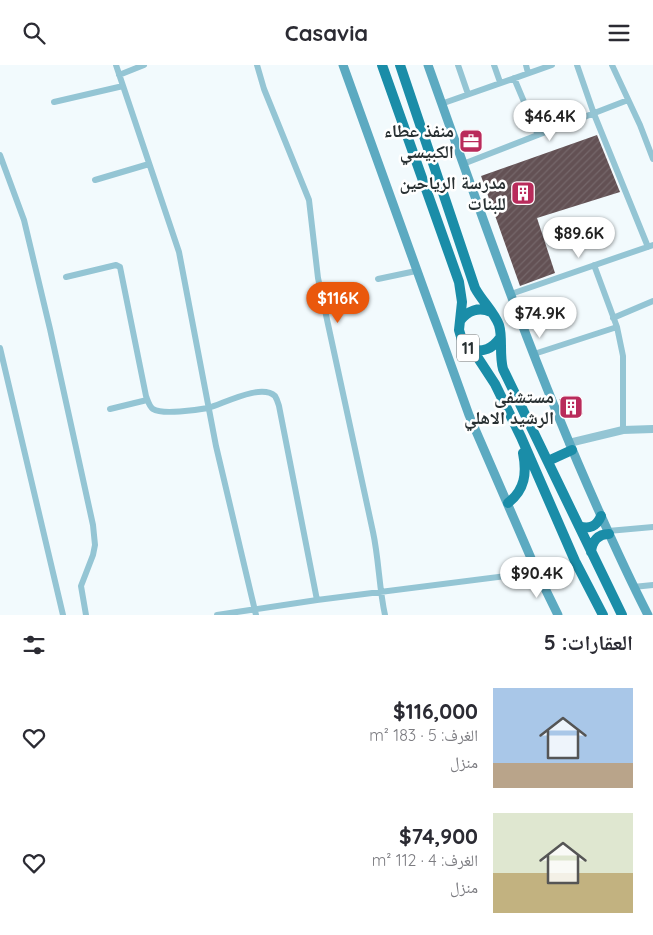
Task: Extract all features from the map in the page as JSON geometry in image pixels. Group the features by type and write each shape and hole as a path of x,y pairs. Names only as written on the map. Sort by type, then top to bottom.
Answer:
{"highway":[{"name":"11","path":"382,65 459,282 462,301 460,335 464,344 471,350 492,380 521,437 572,552 603,615"},
{"name":"11","path":"400,65 476,288 499,327 500,354 503,369 622,615"},
{"path":"460,321 464,315 471,311 479,309 491,313"},
{"path":"471,350 488,350 500,338"},
{"path":"508,503 518,495 525,477 521,437"},
{"path":"548,461 570,447"},
{"path":"579,526 586,528 593,526 601,516"},
{"path":"591,551 595,540 609,532"}],"main road":[{"path":"343,65 469,415 508,503 512,517 558,615"},
{"path":"428,65 511,294 570,447 633,587 648,615"}],"street":[{"path":"116,65 179,252 216,446 256,612"},
{"path":"119,75 144,65"},
{"path":"257,65 267,97 309,200 318,279 378,555 385,615"},
{"path":"458,65 468,94"},
{"path":"494,65 500,82"},
{"path":"526,65 528,73"},
{"path":"442,103 552,65"},
{"path":"511,294 650,246 594,113 577,65"},
{"path":"612,65 653,159"},
{"path":"514,78 538,135"},
{"path":"54,102 123,86"},
{"path":"463,164 628,100"},
{"path":"0,155 24,220 93,525 93,555 81,586 86,615"},
{"path":"95,180 149,165"},
{"path":"66,277 116,265 120,267 151,407 162,412 209,408 220,402 262,392 270,393 276,397 317,600"},
{"path":"594,265 617,327 624,370 623,430"},
{"path":"378,279 416,271"},
{"path":"614,318 653,301"},
{"path":"534,355 617,327"},
{"path":"0,347 62,615"},
{"path":"110,409 148,400"},
{"path":"570,447 623,430 653,429"},
{"path":"609,532 653,527"},
{"path":"217,615 256,612 317,600 537,572"},
{"path":"633,587 653,585"}],"building":[{"path":"597,135 620,192 537,218 555,273 520,286 481,176"},
{"name":"مستشفى الرشيد الاهلي","path":"579,396 583,414 566,419 559,399"}],"place":[{"name":"منفذ عطاء الكبيسي","path":"471,141"},
{"name":"مدرسة الرياحين للبنات","path":"523,193"},
{"name":"مستشفى الرشيد الاهلي","path":"571,407"}]}
